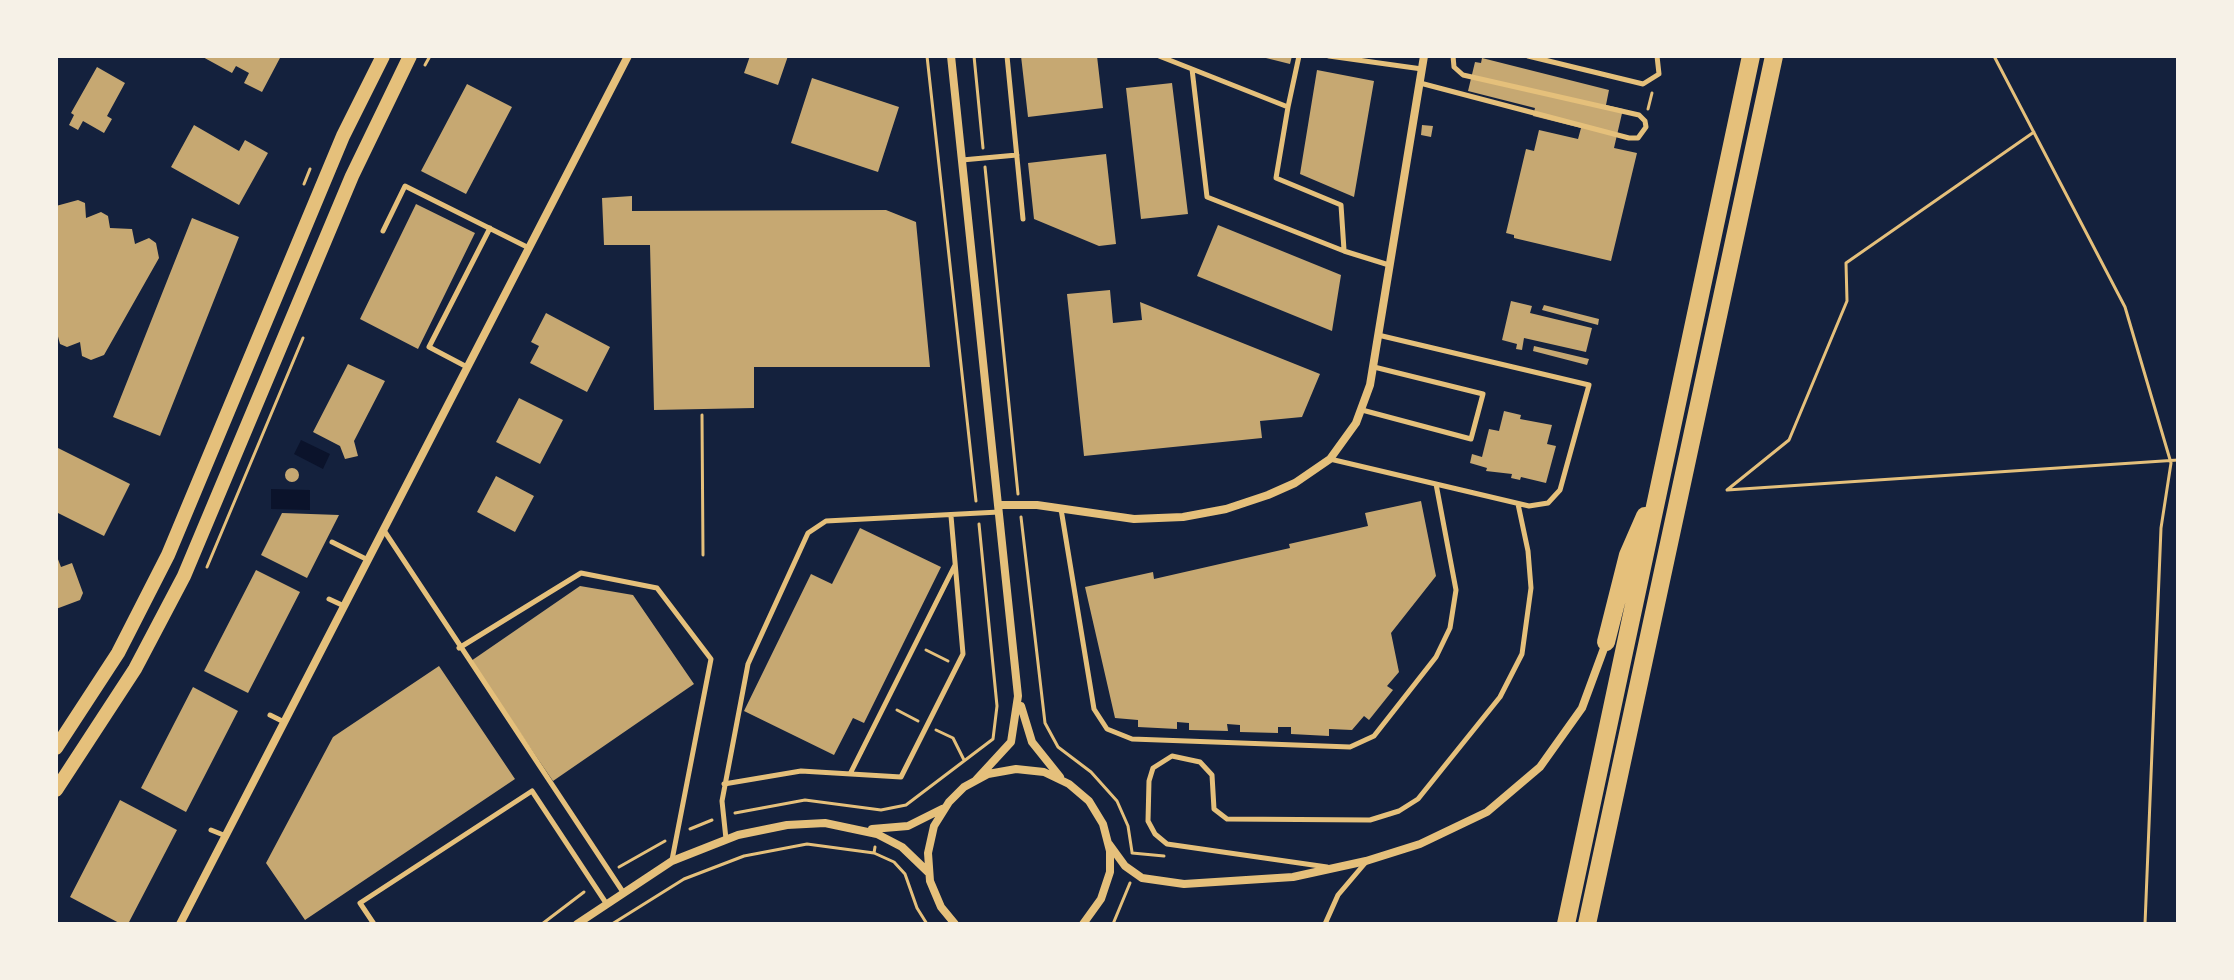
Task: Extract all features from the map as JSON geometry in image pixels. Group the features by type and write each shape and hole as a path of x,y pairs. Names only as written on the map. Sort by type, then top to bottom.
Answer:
{"highway":[{"path":"1566,924 1751,56"},
{"path":"1587,924 1774,56"},
{"path":"1606,642 1628,555 1661,481"}],"street":[{"path":"56,748 118,653 168,555 338,147 383,56"},
{"path":"56,790 118,697 170,606 230,473 352,176 410,56"},
{"path":"180,924 628,56"},
{"path":"951,56 1018,696 1032,742 1063,780 1093,807 1109,844 1132,872 1161,883 1240,882 1338,869 1455,829 1517,789 1540,767 1576,718 1594,682 1606,642"},
{"path":"999,508 1061,508 1146,519 1214,512 1295,483 1330,459 1350,433 1362,410 1374,367 1424,56"},
{"path":"877,832 916,823 944,808 976,780 1011,742 1018,696"},
{"path":"976,780 1016,769 1037,770 1063,780"},
{"path":"944,808 930,839 929,874 938,901 954,924"},
{"path":"577,924 672,861 726,839 800,823 825,823 877,832 902,847 929,874"},
{"path":"1083,924 1098,905 1106,886 1109,844"}],"lane":[{"path":"1007,56 1023,219"},
{"path":"1159,56 1288,107"},
{"path":"1299,56 1276,178 1341,205 1344,251"},
{"path":"1329,56 1422,69"},
{"path":"1420,83 1629,138 1638,138 1643,133 1645,121 1639,115 1463,75 1454,67 1453,56"},
{"path":"1528,56 1643,84 1655,79 1661,67 1657,56"},
{"path":"1192,69 1207,197 1344,251 1390,265"},
{"path":"961,160 1017,155"},
{"path":"383,231 405,186 529,248"},
{"path":"467,367 429,347 490,228"},
{"path":"1330,459 1518,504 1542,506 1560,490 1589,385 1378,335"},
{"path":"1362,410 1471,439 1483,394 1374,367"},
{"path":"1061,508 1094,709 1107,729 1132,739 1350,747 1374,736 1436,657 1450,628 1456,590 1436,484"},
{"path":"1338,869 1181,848 1159,839 1151,828 1147,812 1153,768 1164,759 1179,756 1200,762 1212,775 1214,809 1227,819 1370,820 1399,811 1418,799 1500,697 1522,654 1531,588 1527,540 1518,504"},
{"path":"726,839 724,784 752,649 808,533 826,521 951,516 999,508"},
{"path":"724,784 801,771 901,777 963,654 951,516"},
{"path":"383,529 623,892"},
{"path":"332,542 368,560"},
{"path":"850,774 955,564"},
{"path":"459,648 581,573 657,588 711,659 672,861"},
{"path":"329,599 344,606"},
{"path":"270,715 284,722"},
{"path":"374,924 360,903 532,791 606,903"},
{"path":"211,830 226,836"},
{"path":"1325,924 1338,895 1366,861"}],"path":[{"path":"927,56 978,513"},
{"path":"1994,56 2125,307 2171,463 2161,528 2145,924"},
{"path":"1645,121 1655,79"},
{"path":"2034,132 1846,263 1847,301 1789,440 1727,490 2171,463 2178,460"},
{"path":"702,415 703,555"},
{"path":"2171,463 2178,466"},
{"path":"915,645 957,666"},
{"path":"874,853 881,810"},
{"path":"612,924 684,879 744,856 807,844 874,853 900,867 927,924"}],"water":[{"path":"301,440 330,454 323,469 294,454"},
{"path":"271,489 310,490 310,510 271,509"}],"building":[{"path":"201,56 281,56 262,92 244,83 249,73 236,66 232,73"},
{"path":"750,56 788,56 778,85 744,73"},
{"path":"1021,56 1097,56 1103,108 1028,117"},
{"path":"1258,56 1292,56 1290,64"},
{"path":"1482,58 1609,90 1606,105 1623,109 1614,148 1637,153 1611,261 1514,238 1514,235 1506,233 1526,149 1534,151 1539,130 1578,139 1581,128 1533,116 1535,108 1468,91 1475,62 1481,63"},
{"path":"97,67 125,83 107,116 112,119 104,133 83,121 78,130 69,125 74,115 71,113"},
{"path":"1317,70 1374,81 1354,197 1300,174"},
{"path":"812,78 899,107 878,172 791,143"},
{"path":"1172,83 1188,214 1141,219 1126,88"},
{"path":"467,84 512,107 466,194 421,171"},
{"path":"194,125 239,151 245,140 268,153 239,205 171,167"},
{"path":"1422,125 1433,126 1431,137 1421,135"},
{"path":"1106,154 1116,244 1099,246 1034,219 1028,163"},
{"path":"632,196 632,211 886,210 916,222 930,367 754,367 754,408 654,410 650,245 604,245 602,198"},
{"path":"78,200 85,203 86,218 101,212 108,216 110,228 132,229 135,244 149,238 156,243 159,258 104,355 91,360 82,356 80,342 67,347 60,344 56,329 56,206"},
{"path":"416,204 475,233 418,349 360,319"},
{"path":"192,218 239,237 160,436 113,417"},
{"path":"1218,225 1341,275 1332,331 1197,276"},
{"path":"1110,290 1113,323 1142,320 1140,302 1320,374 1302,417 1260,421 1262,438 1084,456 1067,294"},
{"path":"1511,301 1532,306 1530,313 1592,328 1586,352 1524,338 1522,350 1516,349 1517,344 1502,340"},
{"path":"1544,305 1599,319 1598,325 1542,310"},
{"path":"546,313 610,347 587,392 530,363 539,346 531,342"},
{"path":"1534,346 1589,359 1587,365 1533,351"},
{"path":"348,364 385,381 354,441 358,456 345,459 340,446 313,432"},
{"path":"519,398 563,420 540,464 496,442"},
{"path":"1504,411 1521,415 1520,419 1552,425 1547,444 1556,446 1546,483 1521,477 1520,480 1511,478 1512,474 1486,471 1487,468 1470,463 1472,454 1482,457 1489,429 1499,431"},
{"path":"56,447 130,484 104,536 56,512"},
{"path":"292,468 299,475 292,482 285,475"},
{"path":"496,476 534,496 515,532 477,512"},
{"path":"1421,501 1436,576 1391,633 1399,672 1387,686 1393,690 1369,720 1364,716 1352,730 1329,729 1329,736 1291,734 1291,727 1278,727 1278,733 1240,732 1240,725 1227,724 1228,731 1189,730 1189,723 1177,722 1177,729 1138,727 1138,720 1115,718 1085,587 1153,572 1154,579 1290,548 1289,544 1368,526 1365,513"},
{"path":"282,513 339,515 307,578 261,555"},
{"path":"860,528 941,567 864,723 853,718 834,755 744,711 811,574 832,584"},
{"path":"56,554 61,567 72,563 83,593 80,600 56,609"},
{"path":"256,570 300,592 248,693 204,671"},
{"path":"580,586 633,595 694,684 553,781 471,661"},
{"path":"439,666 515,779 305,920 266,863 333,737"},
{"path":"193,687 238,711 186,812 141,788"},
{"path":"120,800 177,830 128,924 121,924 70,897"}]}
